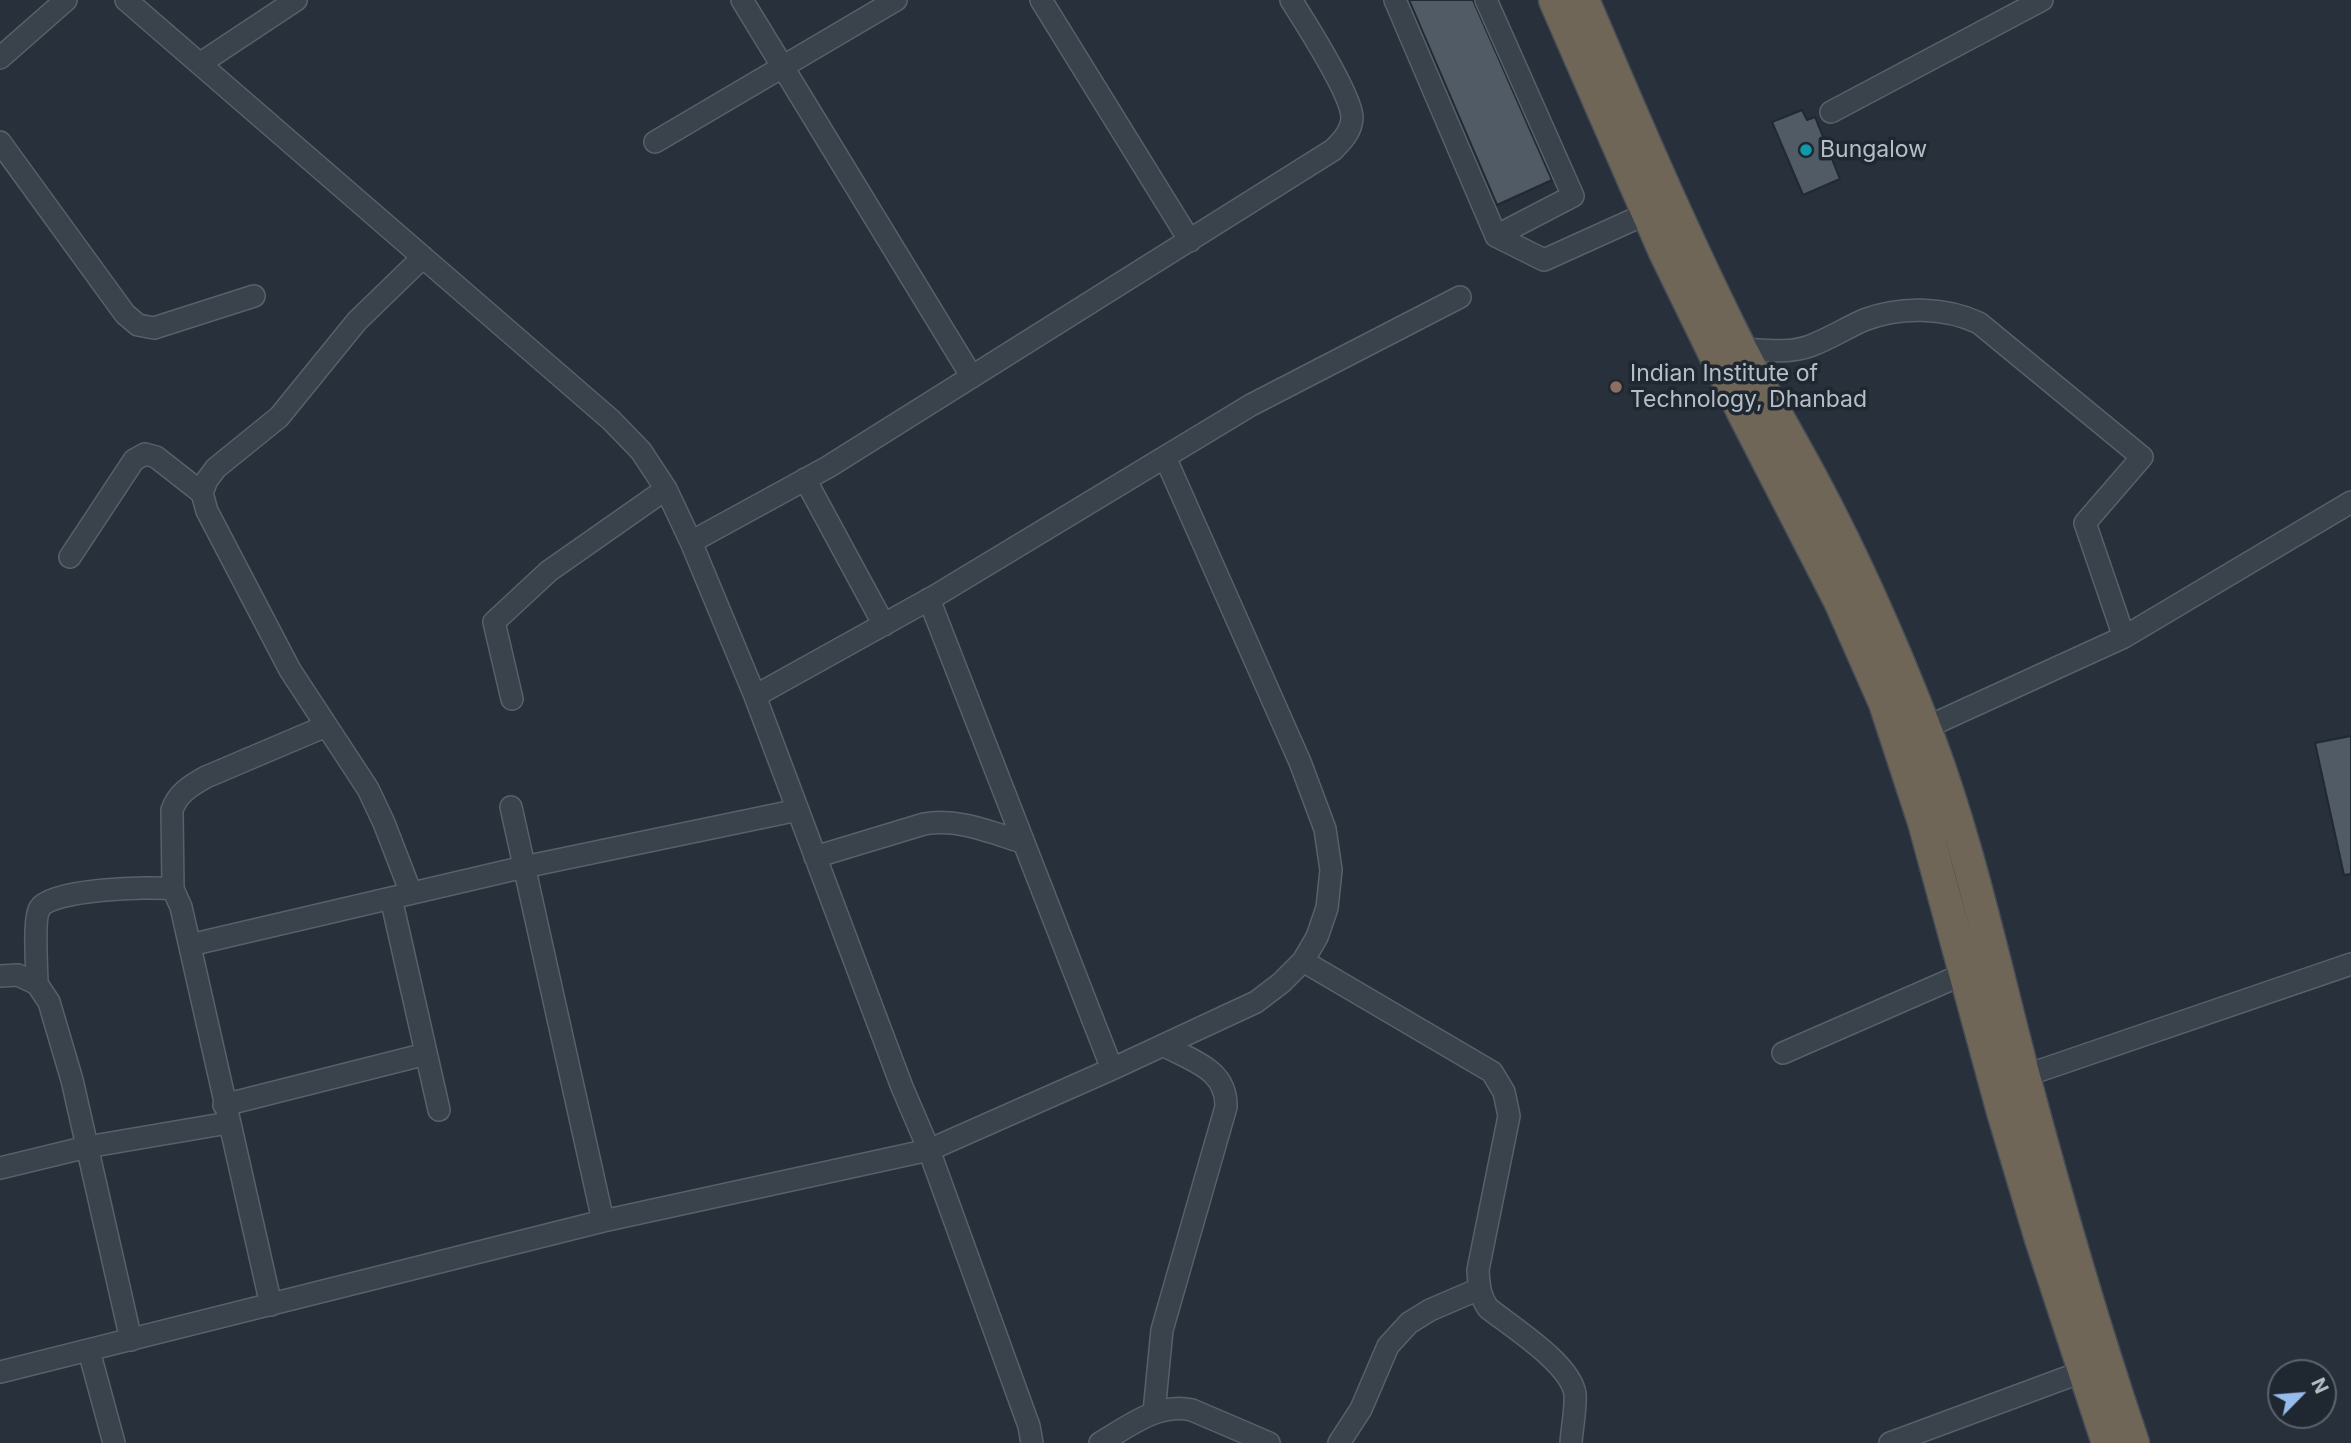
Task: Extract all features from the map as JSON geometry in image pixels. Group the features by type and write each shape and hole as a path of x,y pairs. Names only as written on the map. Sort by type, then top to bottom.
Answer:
{"highway":[{"path":"1555,0 1703,332 1840,601 1866,658 1907,765 2003,1112 2095,1367 2133,1443"},
{"path":"1584,0 1641,136 1741,349 1816,487 1857,570 1925,728 1975,887 2091,1317 2095,1367 2108,1443"}],"street":[{"path":"0,58 66,0"},
{"path":"126,0 611,420 641,451 666,489 755,696 902,1087 929,1150 1030,1435 1047,1443"},
{"path":"201,63 296,0"},
{"path":"742,0 781,68 972,377"},
{"path":"654,142 896,0"},
{"path":"1041,0 1189,240"},
{"path":"691,542 805,479 1334,150 1348,134 1352,117 1344,93 1291,0"},
{"path":"1395,0 1496,236 1544,260 1648,213"},
{"path":"1486,0 1573,196 1496,236"},
{"path":"1831,112 2042,0"},
{"path":"0,142 125,314 138,325 154,328 254,296"},
{"path":"202,493 216,468 279,417 358,321 423,257"},
{"path":"755,696 929,599 1251,405 1460,298"},
{"path":"1741,349 1786,351 1810,346 1867,319 1895,313 1934,309 1962,315 1979,323 2141,457 2085,523 2124,637"},
{"path":"70,557 134,460 145,454 156,457 202,493 207,511 270,634 368,789 384,823 401,895 426,1054 439,1110"},
{"path":"0,1372 603,1221 929,1150 1256,1002 1281,983 1303,961 1317,937 1327,908 1331,870 1325,829 1300,762 1165,457"},
{"path":"805,479 884,625"},
{"path":"512,699 494,622 549,571 666,489"},
{"path":"1925,728 2124,637 2351,502"},
{"path":"929,599 1112,1069"},
{"path":"271,1304 190,945 181,907 173,889 172,810 176,798 189,786 326,726"},
{"path":"511,807 603,1221"},
{"path":"190,945 524,867 798,810"},
{"path":"815,857 940,821 956,822 1022,842"},
{"path":"37,984 37,917 40,906 51,898 156,887 173,889"},
{"path":"1303,961 1492,1072 1504,1092 1508,1116 1478,1270 1479,1289 1488,1308 1562,1366 1572,1382 1575,1405 1571,1443"},
{"path":"2024,1076 2351,964"},
{"path":"1783,1053 1966,973"},
{"path":"0,976 18,975 37,984 49,1002 72,1080 131,1340"},
{"path":"1154,1412 1162,1330 1226,1107 1226,1093 1216,1074 1163,1045"},
{"path":"0,1168 226,1114 426,1054"},
{"path":"1339,1443 1361,1409 1388,1346 1395,1338 1409,1324 1430,1310 1479,1289"},
{"path":"89,1351 114,1443"},
{"path":"1890,1443 2095,1367"},
{"path":"1100,1443 1154,1412 1181,1407 1269,1443"}],"building":[{"path":"1409,0 1473,0 1552,180 1497,205"},
{"name":"Bungalow","path":"1802,110 1807,120 1815,117 1840,179 1803,195 1772,122"},
{"path":"2351,736 2351,874 2344,875 2315,743"}],"place":[{"name":"Bungalow","path":"1806,150"},
{"name":"Indian Institute of Technology, Dhanbad","path":"1616,387"}]}
